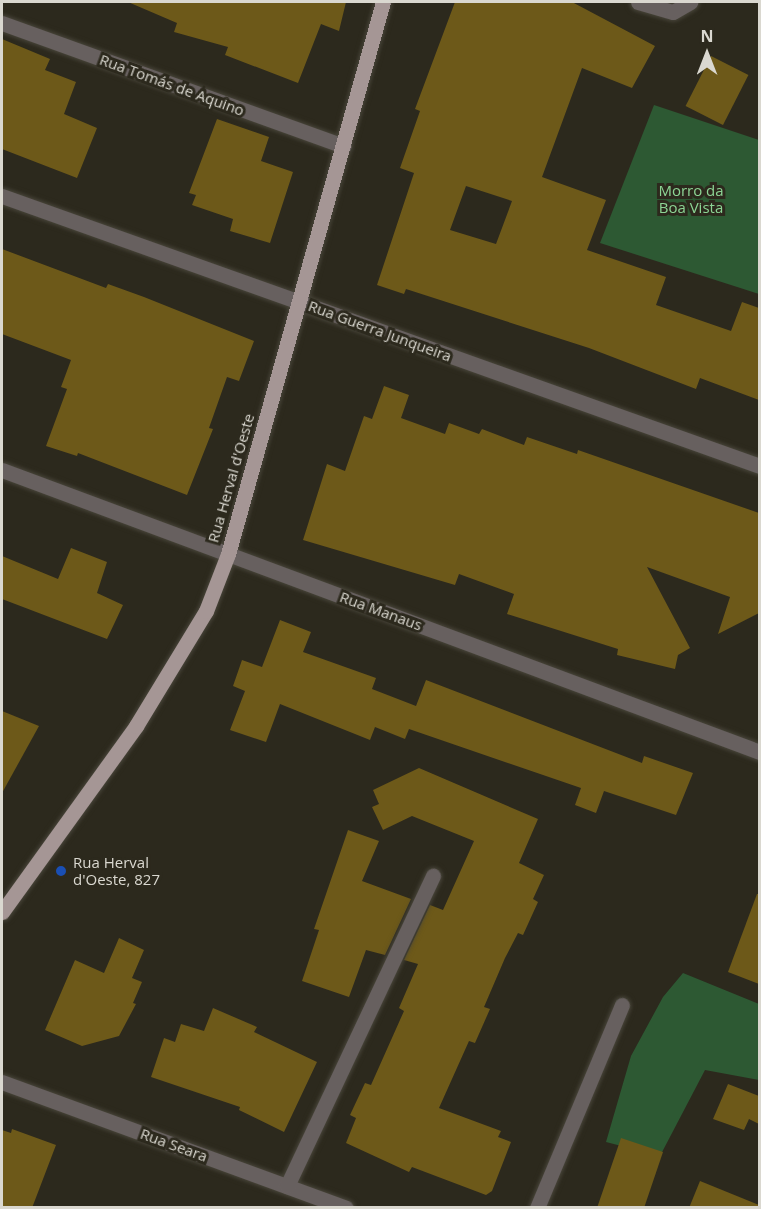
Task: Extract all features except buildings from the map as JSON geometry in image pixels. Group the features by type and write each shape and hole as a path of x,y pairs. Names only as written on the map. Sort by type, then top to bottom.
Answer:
{"main road":[{"name":"Rua Herval d'Oeste","path":"2,912 160,689 206,610 228,554 383,2"}],"street":[{"path":"638,2 673,12 690,2"},
{"name":"Rua Tomás de Aquino","path":"2,23 343,146"},
{"name":"Rua Guerra Junqueira","path":"2,196 759,466"},
{"name":"Rua Manaus","path":"2,470 759,752"},
{"path":"287,1186 434,876"},
{"path":"537,1208 622,1005"},
{"name":"Rua Seara","path":"2,1082 346,1208"}],"green space":[{"name":"Morro da Boa Vista","path":"654,105 759,140 759,294 600,243"},
{"path":"683,973 759,1004 759,1080 705,1070 660,1156 606,1142 631,1056 663,997"}],"place":[{"name":"Rua Herval d'Oeste, 827","path":"61,871"}]}
